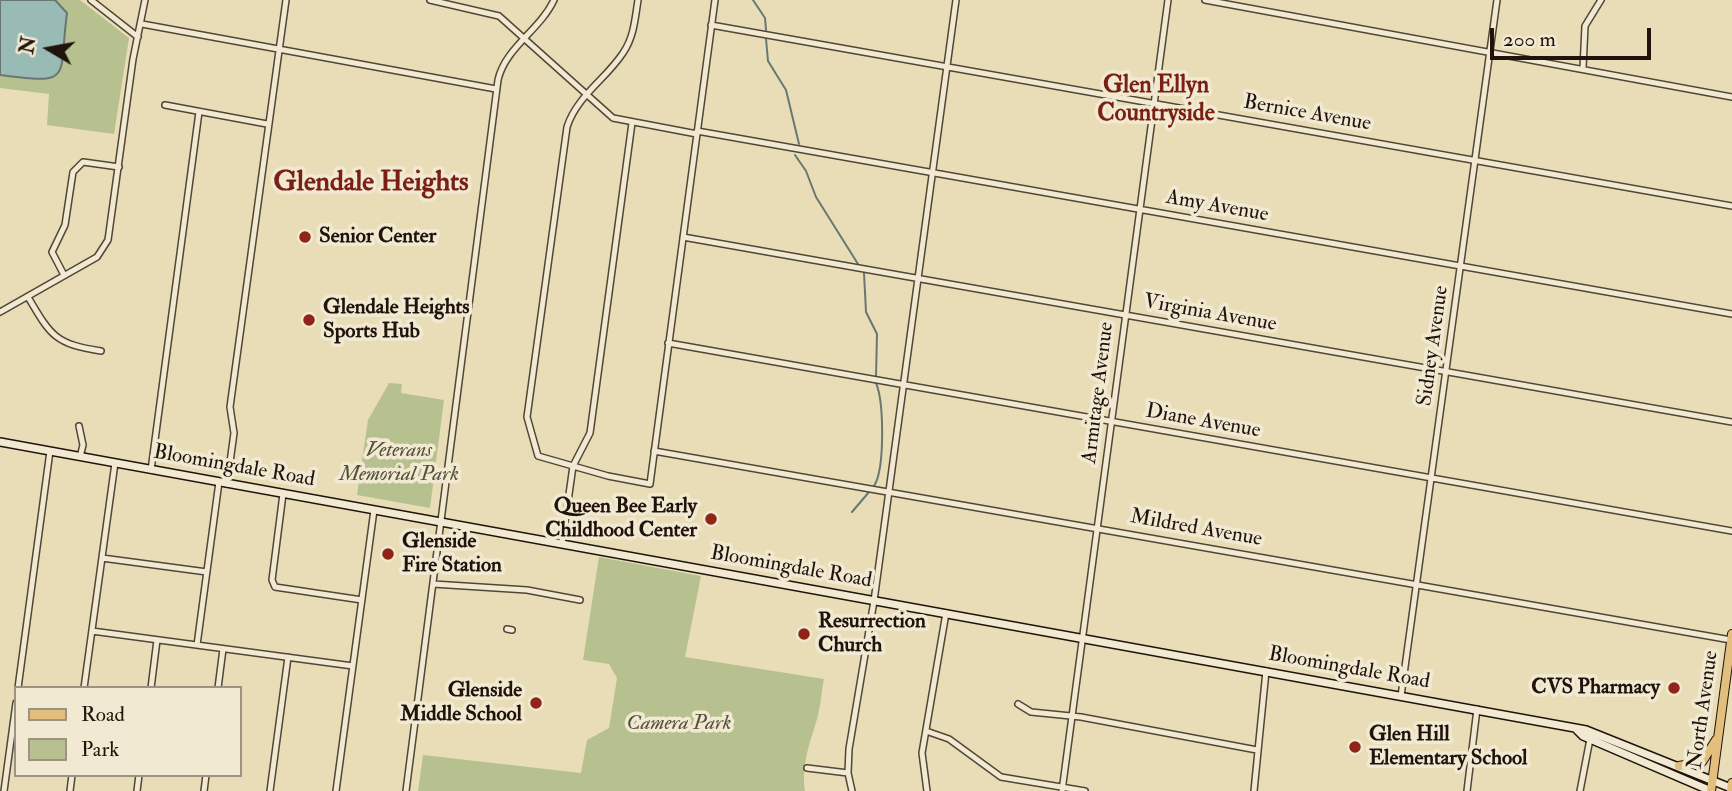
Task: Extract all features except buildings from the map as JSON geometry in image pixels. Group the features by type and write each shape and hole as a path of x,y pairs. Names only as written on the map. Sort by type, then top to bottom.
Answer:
{"main road":[{"name":"Bloomingdale Road","path":"0,443 1599,733 1731,788"},
{"name":"North Avenue","path":"1711,791 1732,637"},
{"name":"Bloomingdale Road","path":"1576,730 1590,739 1711,791"},
{"path":"1679,766 1702,762 1718,736"}],"street":[{"path":"91,0 138,37"},
{"path":"0,312 103,250 108,240 145,0"},
{"path":"197,645 207,572 233,433 230,407 277,49 286,0"},
{"name":"Amy Avenue","path":"430,0 493,13 526,39 613,118 632,123 933,172 1732,314"},
{"path":"406,791 496,89 502,66 526,39 554,0"},
{"path":"638,0 635,24 625,51 574,110 567,127 527,417 538,456 650,484 715,0"},
{"path":"852,791 848,773 849,750 874,601 956,0"},
{"name":"Armitage Avenue","path":"1063,789 1168,0"},
{"path":"1205,0 1732,97"},
{"name":"Sidney Avenue","path":"1401,696 1497,0"},
{"path":"1583,68 1585,26 1601,0"},
{"path":"142,24 496,89"},
{"name":"Bernice Avenue","path":"711,25 1732,206"},
{"path":"164,105 267,124"},
{"path":"151,470 199,112"},
{"path":"562,544 573,466 590,433 632,123"},
{"path":"64,275 52,252 65,225 73,172 83,162 119,167"},
{"name":"Virginia Avenue","path":"683,237 1732,422"},
{"path":"28,297 57,340 71,346 101,351"},
{"name":"Diane Avenue","path":"668,343 1732,531"},
{"path":"79,426 83,445 80,457"},
{"name":"Mildred Avenue","path":"654,451 1416,585 1732,637"},
{"path":"18,686 50,452"},
{"path":"84,686 115,463"},
{"path":"283,494 272,580 275,587 362,600"},
{"path":"336,791 374,510"},
{"path":"102,558 207,572"},
{"path":"433,584 527,590 580,600"},
{"path":"927,791 922,761 946,613"},
{"path":"92,631 353,666"},
{"path":"151,686 157,640"},
{"path":"218,686 223,649"},
{"path":"270,791 288,657"},
{"path":"1254,791 1266,671"},
{"path":"1018,704 1031,712 1257,750"},
{"path":"1467,791 1477,709"},
{"path":"4,791 14,717"},
{"path":"926,731 952,741 1001,778 1085,791"},
{"path":"1580,791 1590,739"},
{"path":"0,758 8,760"},
{"path":"807,768 848,773"}],"green space":[{"path":"0,0 80,0 129,38 114,134 47,125 49,94 0,88"},
{"name":"Veterans Memorial Park","path":"389,383 402,384 401,393 444,400 430,508 357,495 368,420"},
{"name":"Camera Park","path":"599,557 701,576 685,657 824,679 805,763 805,791 418,791 423,755 581,773 587,740 609,728 617,678 609,664 583,660"}],"water":[{"path":"0,0 55,0 67,13 62,64 52,77 41,79 0,75"}],"waterway":[{"path":"753,0 765,18 766,30"},
{"path":"766,39 768,61 786,90 799,144"},
{"path":"795,155 806,171 816,197 858,264"},
{"path":"864,273 866,312 877,334 876,377"},
{"path":"874,486 880,465 882,435 881,405 876,383"},
{"path":"852,512 869,492"}],"place":[{"name":"Senior Center","path":"305,237"},
{"name":"Glendale Heights Sports Hub","path":"309,320"},
{"name":"Queen Bee Early Childhood Center","path":"711,519"},
{"name":"Glenside Fire Station","path":"388,554"},
{"name":"Resurrection Church","path":"804,634"},
{"name":"CVS Pharmacy","path":"1674,688"},
{"name":"Glenside Middle School","path":"536,703"},
{"name":"Glen Hill Elementary School","path":"1355,747"}],"district":[{"name":"Glen Ellyn Countryside","path":"1156,101"},
{"name":"Glendale Heights","path":"371,184"}]}
